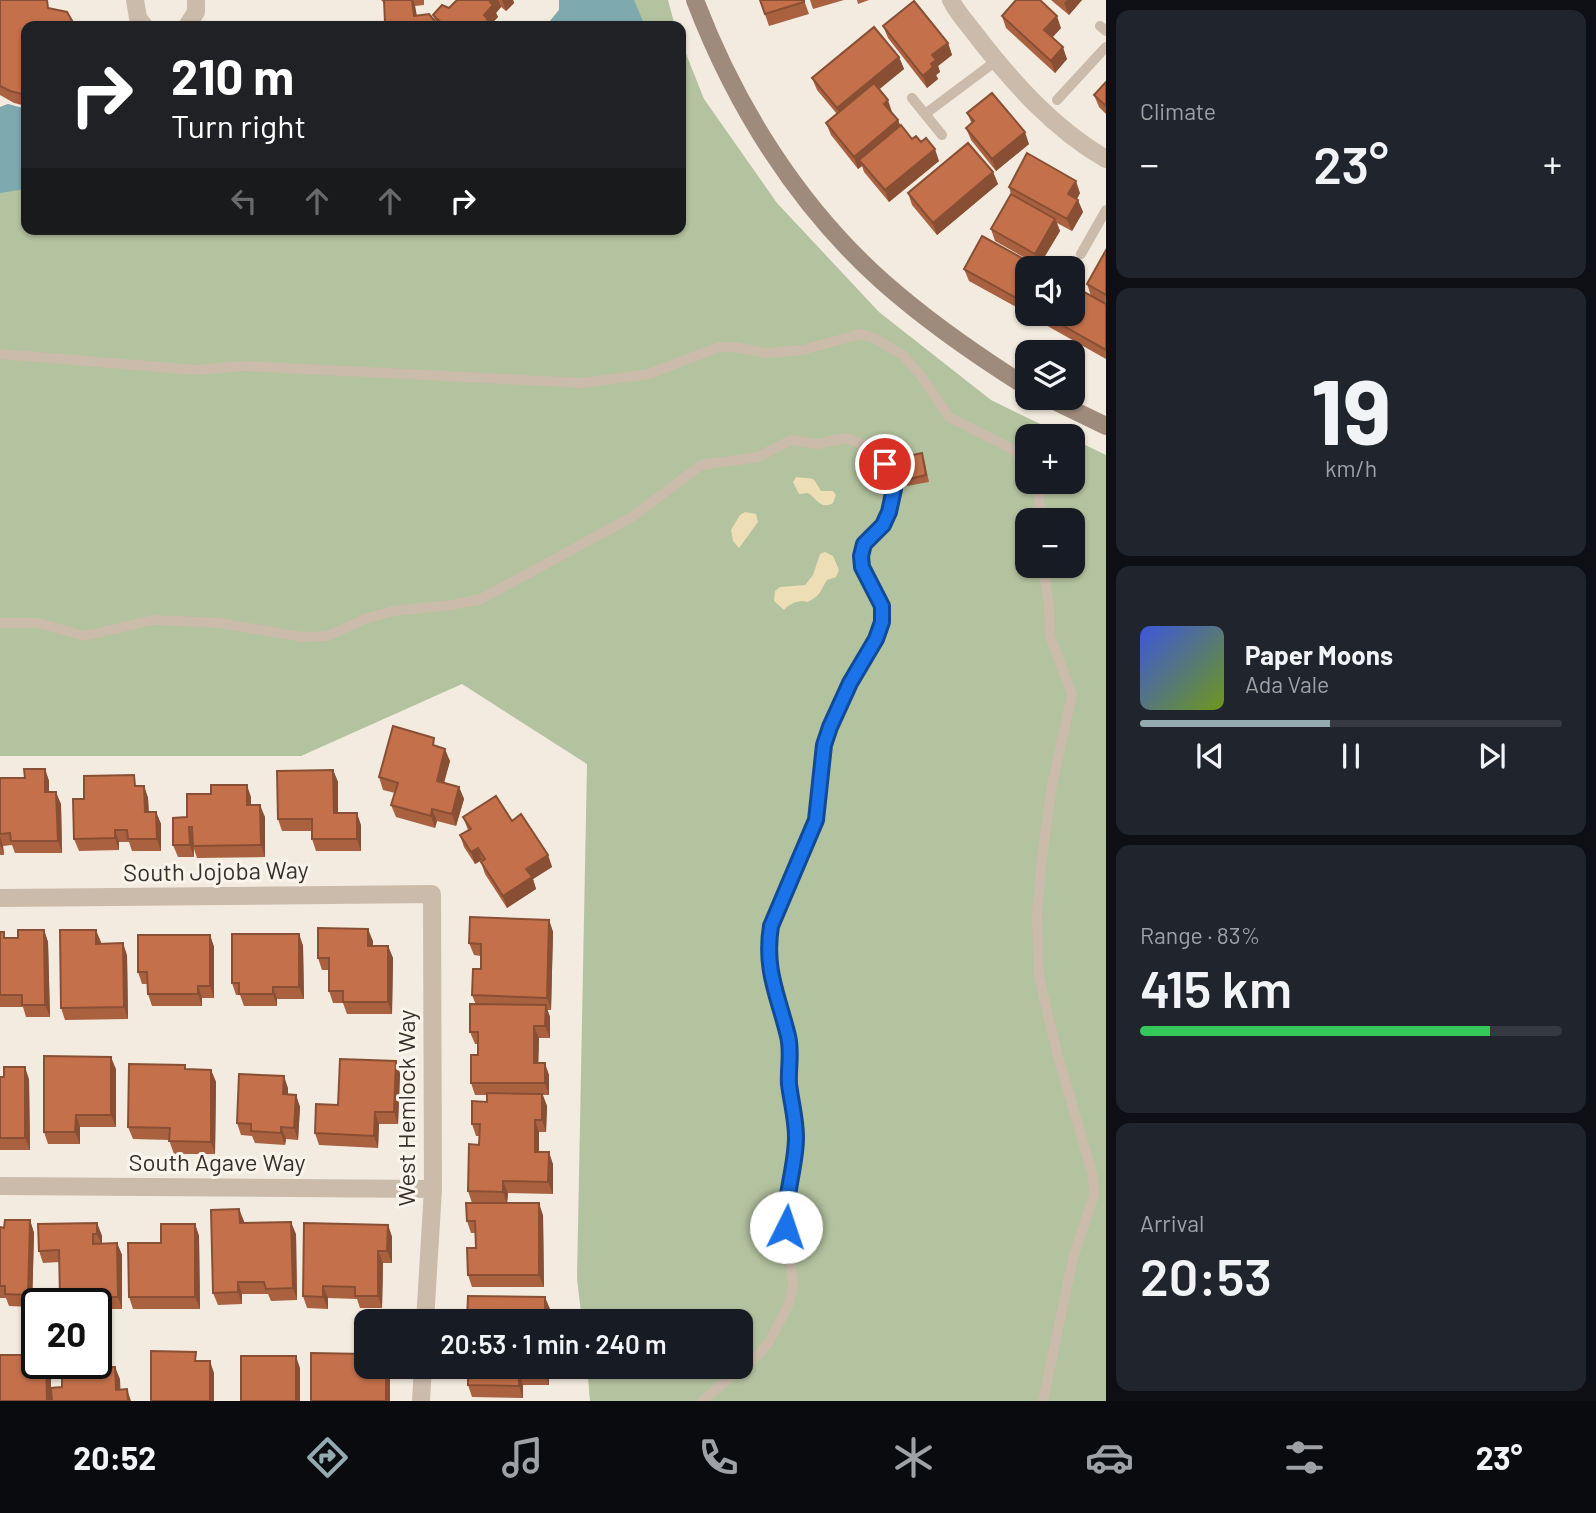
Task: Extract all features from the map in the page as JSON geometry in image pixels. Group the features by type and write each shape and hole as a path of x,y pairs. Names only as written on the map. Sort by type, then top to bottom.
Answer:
{"street":[{"path":"135,0 140,21"},
{"path":"190,21 196,12 196,0"},
{"path":"695,0 727,75 755,127 783,170 816,210 881,280 962,346 1015,379"},
{"path":"950,0 1016,85 1062,128 1106,159"},
{"path":"1073,410 1106,426"},
{"name":"South Jojoba Way","path":"0,898 432,894"},
{"name":"West Hemlock Way","path":"426,1309 433,1189 432,894"},
{"name":"South Agave Way","path":"0,1186 433,1189"},
{"path":"421,1401 422,1379"}],"lane":[{"path":"1057,100 1106,47"},
{"path":"925,114 996,61"},
{"path":"912,98 942,135"},
{"path":"1081,254 1106,210"},
{"path":"0,354 197,370 243,366 583,383 649,374 719,347 765,353 803,350 860,334 874,338 903,355 949,417 1015,452"},
{"path":"0,623 39,622 84,636 153,620 220,623 303,637 328,636 365,618 393,611 452,606 481,599 632,517 701,465 758,457 791,440 817,444 846,438 867,446 885,464 894,489 889,512 883,525 864,544 861,556 862,567 882,606 882,622 876,639 850,683 830,727 824,745 816,820 771,926 768,944 769,963 788,1038 789,1078 796,1135 785,1211 793,1286 788,1306 769,1342 702,1401"},
{"path":"1044,1401 1073,1258 1094,1195 1093,1176 1056,1053 1039,977 1037,914 1042,858 1052,785 1072,694 1050,636 1045,578"}],"green space":[{"path":"559,0 668,0 674,21 550,21 559,10"},
{"path":"686,54 704,99 777,203 879,312 991,400 1040,424 1015,424 1015,494 1085,494 1085,445 1106,455 1106,1401 590,1401 588,1379 753,1379 753,1309 581,1309 577,1279 587,764 462,684 301,756 0,756 0,107 8,104 21,108 21,235 686,235"}],"sand":[{"path":"796,477 812,479 821,491 833,491 836,495 833,503 825,505 808,493 799,494 793,482"},
{"path":"745,512 756,514 758,522 739,548 733,541 731,530 740,515"},
{"path":"825,552 833,556 839,570 836,577 827,580 815,598 795,603 784,610 774,601 775,591 780,587 805,585 813,575 820,554"}],"water":[{"path":"559,0 634,0 643,21 550,21 559,10"},
{"path":"8,104 21,108 21,190 0,193 0,107"}],"building":[{"path":"0,0 47,0 48,8 67,12 72,21 21,21 21,94 0,86"},
{"path":"384,0 412,0 414,16 429,14 434,21 385,21"},
{"path":"457,0 492,0 490,2 493,5 484,15 487,21 440,21 433,15 442,5 449,8"},
{"path":"760,0 804,0 804,2 765,14"},
{"path":"1016,0 1040,0 1057,16 1044,30 1063,47 1051,61 1002,16"},
{"path":"914,1 948,43 932,55 936,60 931,64 933,67 923,76 883,26"},
{"path":"874,27 899,57 837,108 812,78"},
{"path":"1106,82 1106,106 1094,95"},
{"path":"874,83 888,100 884,104 898,120 854,157 826,123"},
{"path":"992,93 1025,132 992,159 966,128 974,121 967,113"},
{"path":"901,125 912,139 916,136 921,142 926,138 935,149 885,190 859,160"},
{"path":"968,143 993,172 933,223 908,193"},
{"path":"1027,153 1076,181 1068,194 1078,200 1067,219 1009,187"},
{"path":"1011,194 1055,219 1035,254 991,229"},
{"path":"982,236 1018,256 1015,256 1015,297 964,269"},
{"path":"1106,250 1106,295 1087,284"},
{"path":"1085,293 1106,304 1106,350 1064,326 1085,326"},
{"path":"922,453 926,475 905,480 900,458"},
{"path":"393,726 434,738 433,745 445,749 437,781 459,787 452,814 432,809 431,816 391,805 398,783 379,777"},
{"path":"24,769 45,769 45,792 56,792 58,841 11,841 10,833 0,834 0,778 25,778"},
{"path":"333,770 334,813 357,813 357,839 312,839 312,819 278,819 277,771"},
{"path":"134,775 135,786 144,786 145,812 156,812 157,839 128,839 127,830 115,830 115,838 74,839 73,799 84,799 84,776"},
{"path":"211,785 247,785 247,805 260,805 261,845 193,846 192,827 189,827 190,845 173,845 173,818 187,817 187,794 211,794"},
{"path":"496,796 512,821 521,814 548,855 526,869 532,877 503,896 481,862 485,859 478,848 471,852 460,835 471,829 463,817"},
{"path":"470,917 549,920 547,998 472,995 473,969 481,969 481,944 469,943"},
{"path":"318,928 368,929 368,946 388,946 388,1002 343,1002 343,991 329,991 329,958 318,958"},
{"path":"18,930 44,930 45,1005 22,1005 22,995 0,995 0,932 4,932 4,938 18,938"},
{"path":"60,930 96,930 96,944 123,943 124,1007 61,1008"},
{"path":"232,934 299,934 299,987 273,987 273,994 239,994 239,983 232,983"},
{"path":"138,935 210,935 210,986 198,986 198,994 148,994 147,972 138,972"},
{"path":"470,1004 546,1005 545,1026 534,1026 534,1063 545,1063 545,1083 471,1083 471,1055 478,1055 478,1032 470,1032"},
{"path":"44,1056 111,1057 111,1115 76,1115 75,1132 44,1132"},
{"path":"340,1059 396,1061 394,1112 375,1112 374,1136 315,1133 316,1104 338,1105"},
{"path":"129,1064 185,1065 185,1069 211,1070 211,1142 169,1141 170,1128 128,1127"},
{"path":"4,1067 25,1067 25,1138 0,1138 0,1077 4,1077"},
{"path":"239,1074 284,1076 283,1094 296,1095 294,1128 281,1127 281,1133 251,1131 251,1124 237,1123"},
{"path":"487,1093 542,1094 542,1120 535,1120 535,1152 549,1152 548,1182 503,1181 503,1192 468,1191 469,1144 479,1145 480,1124 472,1124 472,1101 487,1102"},
{"path":"466,1203 539,1203 539,1275 468,1275 467,1248 476,1248 475,1221 467,1221"},
{"path":"239,1209 240,1223 291,1222 293,1288 266,1289 264,1282 238,1282 238,1292 213,1293 211,1210"},
{"path":"5,1220 30,1220 28,1288 21,1288 21,1295 5,1294 5,1286 0,1286 0,1227 4,1228"},
{"path":"97,1223 93,1244 117,1243 118,1297 112,1297 112,1288 60,1288 59,1250 39,1251 38,1224"},
{"path":"304,1223 388,1225 387,1251 378,1251 378,1296 355,1296 355,1287 323,1286 323,1297 303,1296"},
{"path":"161,1224 195,1224 195,1297 129,1297 128,1243 161,1243"},
{"path":"468,1296 545,1297 545,1309 467,1309"},
{"path":"151,1351 196,1352 195,1361 210,1361 210,1401 151,1401"},
{"path":"311,1353 354,1354 354,1379 386,1379 386,1401 311,1401"},
{"path":"0,1355 21,1355 21,1379 46,1379 47,1401 0,1401"},
{"path":"241,1356 296,1356 296,1401 241,1401"},
{"path":"112,1367 115,1367 116,1390 127,1389 128,1401 52,1401 51,1388 62,1387 62,1379 112,1379"},
{"path":"468,1379 519,1379 519,1386 468,1385"}],"route":[{"path":"786,1227 785,1211 796,1135 790,1097 788,1038 773,986 768,944 771,926 816,820 824,745 830,727 850,683 876,639 882,622 882,606 862,567 861,556 864,544 883,525 889,512 894,489 885,464"}]}
